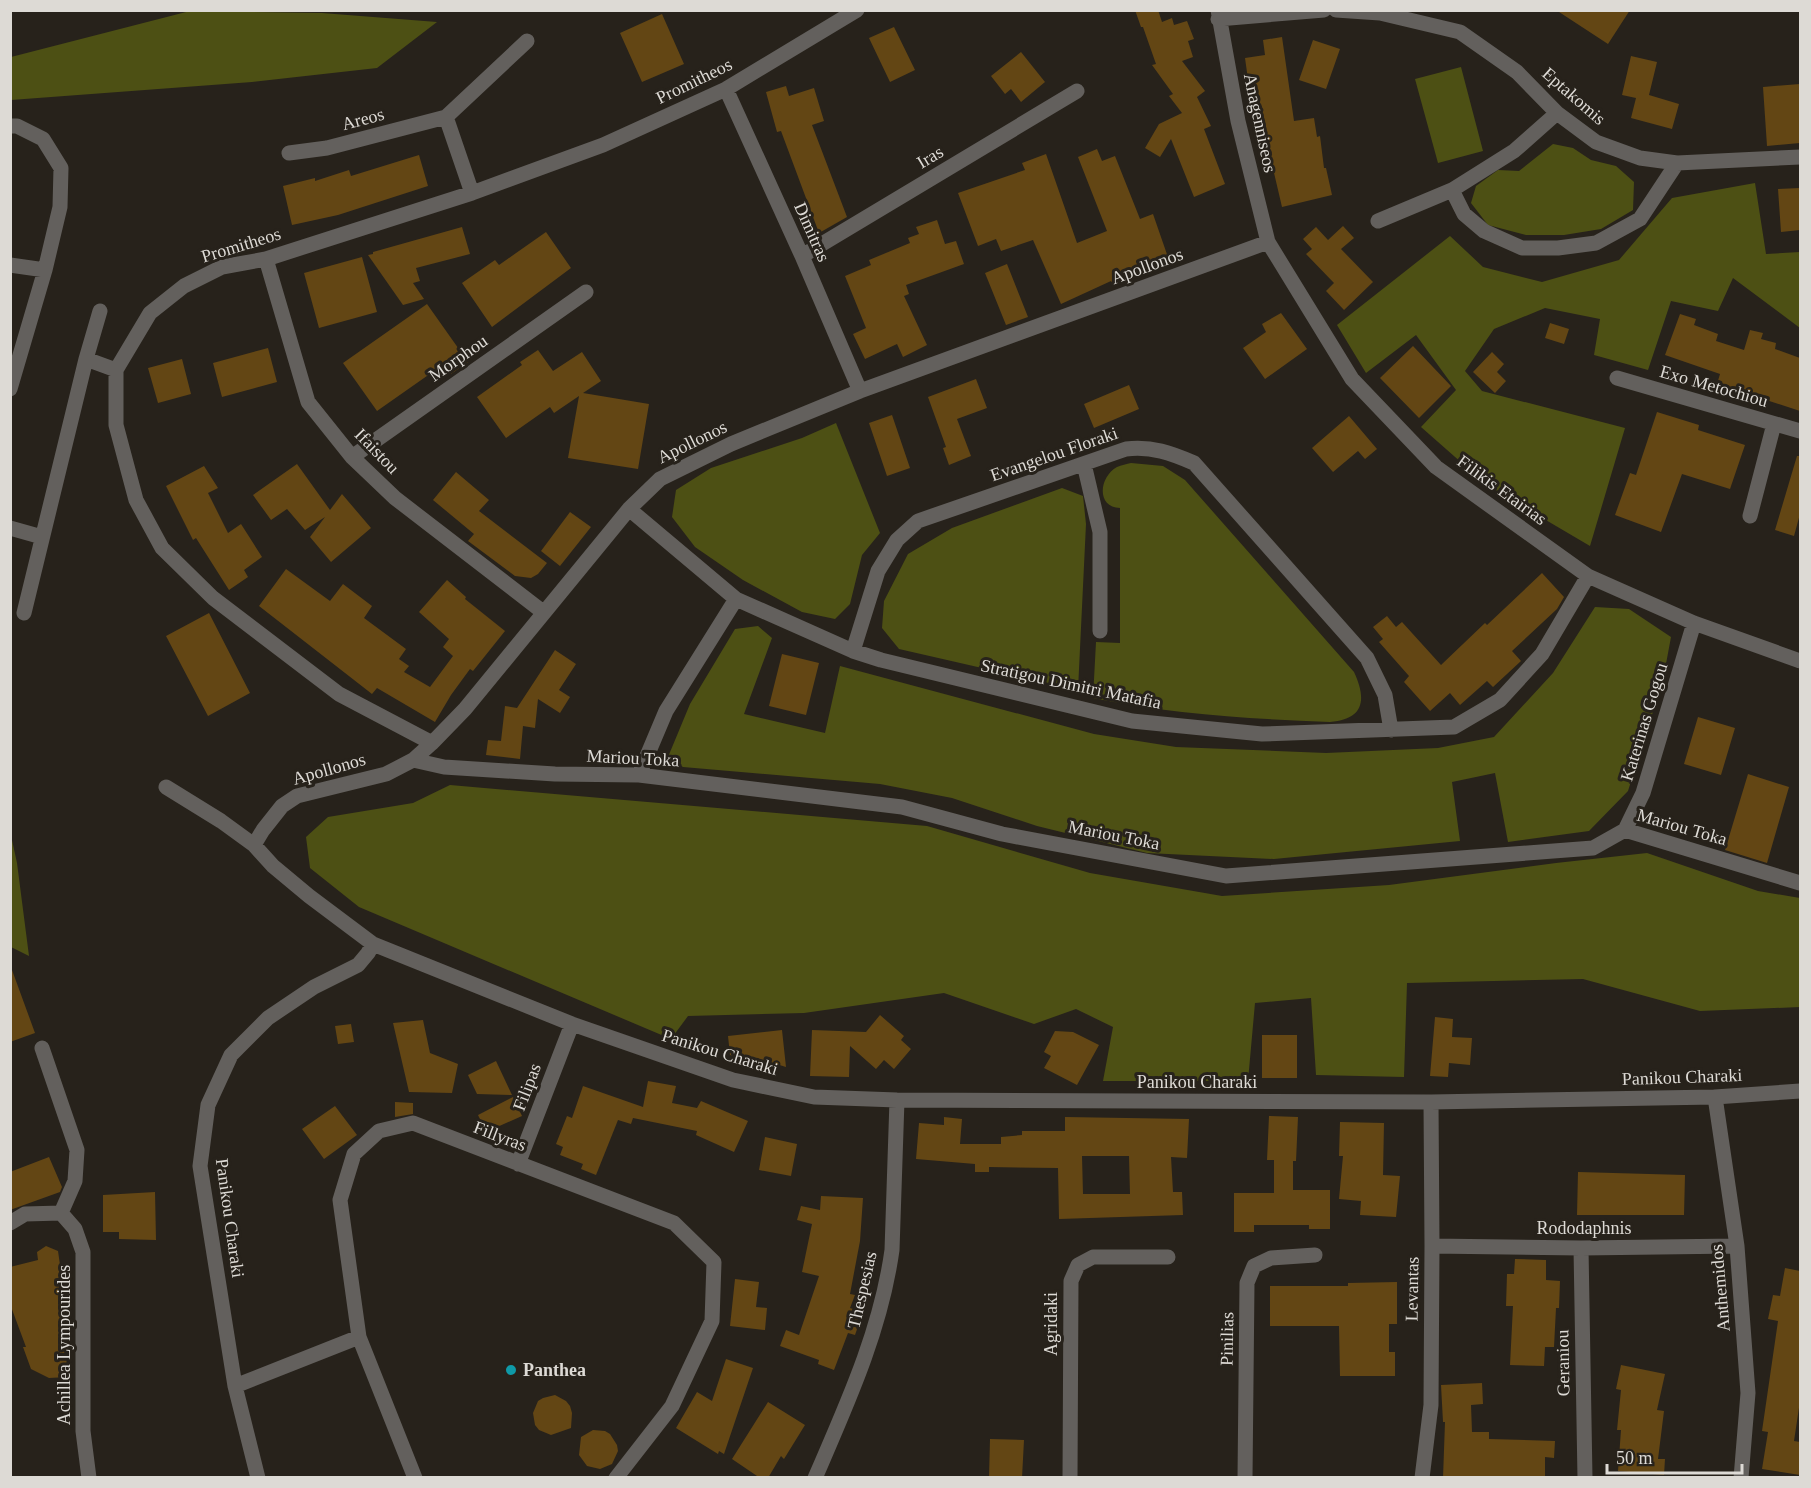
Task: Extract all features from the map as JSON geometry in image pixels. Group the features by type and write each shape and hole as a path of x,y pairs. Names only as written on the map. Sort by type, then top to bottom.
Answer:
{"street":[{"name":"Promitheos","path":"116,370 150,313 184,286 222,267 266,259 472,193 603,146 726,89 856,10"},
{"path":"1218,15 1324,10"},
{"name":"Eptakomis","path":"1336,10 1380,12 1460,32 1517,72 1557,113 1596,142 1640,158 1677,163 1800,157"},
{"name":"Anagenniseos","path":"1218,15 1238,121 1268,242"},
{"name":"Areos","path":"289,153 327,148 446,117 527,41"},
{"name":"Dimitras","path":"726,89 860,391"},
{"name":"Iras","path":"802,256 1077,91"},
{"path":"1378,221 1452,190 1514,151 1557,113"},
{"path":"446,117 472,193"},
{"path":"10,126 17,126 43,139 61,168 60,207 45,270 10,389"},
{"path":"1452,190 1464,213 1484,231 1522,248 1558,248 1596,243 1640,219 1677,163"},
{"name":"Apollonos","path":"254,845 282,806 297,796 386,774 413,760 432,744 465,709 629,509 660,479 731,444 860,391 1268,242"},
{"name":"Filikis Etairias","path":"1268,242 1352,379 1436,467 1588,576 1694,623 1800,661"},
{"name":"Ifaistou","path":"266,259 308,402 352,457 395,498 543,612"},
{"path":"10,265 45,270"},
{"name":"Morphou","path":"352,457 586,292"},
{"path":"24,613 86,359 100,311"},
{"path":"86,359 116,370 116,425 136,500 162,548 213,598 339,694 432,744"},
{"name":"Exo Metochiou","path":"1617,378 1800,431"},
{"path":"1750,516 1774,424"},
{"name":"Evangelou Floraki","path":"853,651 878,571 897,540 918,521 1126,448 1142,447 1164,450 1194,463 1367,658 1385,695 1391,730"},
{"path":"1084,464 1100,532 1100,631"},
{"name":"Stratigou Dimitri Matafia","path":"629,509 736,599 853,651 881,660 1132,721 1262,734 1454,727 1500,700 1542,654 1588,576"},
{"path":"10,528 42,537"},
{"path":"639,775 666,711 736,599"},
{"name":"Katerinas Gogou","path":"1625,830 1643,793 1694,623"},
{"name":"Mariou Toka","path":"413,760 444,767 555,774 639,775 902,807 1002,834 1226,876 1593,848 1625,830 1800,883"},
{"path":"166,787 221,821 254,845 273,866 309,896 373,944"},
{"name":"Panikou Charaki","path":"258,1478 235,1386 200,1166 208,1105 231,1056 268,1018 314,987 358,965 373,944 572,1024 734,1080 814,1097 897,1100 1431,1102 1715,1097 1800,1091"},
{"name":"Filipas","path":"518,1164 572,1024"},
{"path":"10,1222 25,1214 61,1213 75,1181 77,1150 42,1048"},
{"name":"Anthemidos","path":"1715,1097 1737,1246 1748,1393 1741,1478"},
{"name":"Thespesias","path":"815,1478 874,1334 889,1273 892,1250 897,1100"},
{"name":"Levantas","path":"1422,1478 1431,1405 1431,1102"},
{"name":"Fillyras","path":"415,1478 359,1337 340,1200 354,1154 379,1131 413,1123 674,1223 714,1262 712,1321 672,1406 616,1478"},
{"name":"Achillea Lympourides","path":"61,1213 75,1229 83,1252 83,1431 89,1478"},
{"name":"Rododaphnis","path":"1432,1246 1581,1248 1737,1246"},
{"name":"Geraniou","path":"1581,1248 1585,1478"},
{"name":"Pinilias","path":"1245,1478 1247,1283 1254,1266 1271,1258 1316,1255"},
{"name":"Agridaki","path":"1070,1478 1071,1281 1078,1264 1093,1257 1168,1257"},
{"path":"235,1386 359,1337"}],"shaded area":[{"path":"190,11 322,13 437,22 377,68 252,82 11,100 11,57"},
{"path":"1461,67 1483,151 1438,163 1415,79"},
{"path":"1553,144 1573,148 1591,160 1616,166 1634,182 1633,210 1601,229 1564,235 1526,235 1488,225 1471,203 1476,186 1498,170 1519,171"},
{"path":"1755,183 1766,254 1800,252 1800,328 1733,278 1718,311 1671,301 1648,370 1594,355 1600,319 1545,308 1494,329 1465,371 1482,391 1625,428 1590,546 1488,486 1421,427 1456,390 1416,335 1366,373 1337,325 1450,236 1483,267 1542,282 1619,260 1672,198"},
{"path":"836,423 880,533 862,555 850,604 835,619 802,612 743,580 695,547 672,517 676,490 711,468 802,438"},
{"path":"1131,463 1163,466 1185,480 1354,672 1361,691 1360,706 1356,712 1350,717 1330,722 1270,719 1181,712 1093,698 1096,642 1120,643 1120,508 1107,503 1103,491 1104,484 1111,472 1119,466"},
{"path":"1062,488 1083,496 1086,524 1078,690 899,649 882,628 884,601 908,554 952,528"},
{"path":"1595,607 1629,609 1671,637 1663,680 1628,791 1589,831 1508,842 1495,773 1452,782 1460,841 1274,859 1147,853 1037,826 952,798 880,784 683,767 668,757 690,704 735,629 758,626 772,638 744,714 825,733 840,666 1094,734 1176,747 1326,753 1438,748 1494,737 1553,673"},
{"path":"450,785 927,826 1090,873 1222,896 1389,885 1647,853 1758,891 1800,898 1800,1007 1700,1011 1583,979 1407,983 1404,1077 1316,1075 1311,998 1255,1003 1248,1081 1103,1081 1113,1027 1076,1009 1034,1024 944,993 804,1013 688,1016 671,1039 359,907 310,868 306,837 328,817 413,803"},
{"path":"10,831 17,863 29,956 11,947"}],"building":[{"path":"1135,10 1158,10 1162,22 1172,18 1174,25 1187,21 1194,39 1188,41 1193,57 1182,61 1205,91 1197,97 1211,126 1204,129 1225,184 1194,197 1171,139 1160,157 1145,148 1159,124 1182,113 1169,96 1173,94 1152,65 1156,64"},
{"path":"1556,10 1630,10 1608,44"},
{"path":"662,14 684,64 642,82 620,33"},
{"path":"894,27 915,70 890,82 869,38"},
{"path":"1282,37 1294,121 1314,118 1332,195 1282,207 1271,160 1267,161 1259,100 1251,101 1245,58 1265,55 1263,40"},
{"path":"1313,40 1340,49 1326,89 1299,80"},
{"path":"1021,52 1045,82 1021,102 1011,89 1005,94 991,76"},
{"path":"1631,56 1657,62 1649,95 1679,104 1672,129 1631,118 1636,98 1622,95"},
{"path":"1800,84 1800,143 1767,146 1763,87"},
{"path":"786,86 789,96 814,88 824,121 812,125 847,217 819,233 781,131 777,132 766,92"},
{"path":"1097,149 1102,161 1115,156 1140,219 1153,214 1170,263 1113,284 1111,281 1061,304 1033,240 1001,251 996,239 978,246 958,193 1025,170 1022,163 1046,154 1077,243 1107,231 1078,157"},
{"path":"419,155 428,186 338,215 292,225 283,186 315,178 315,181 349,170 351,176"},
{"path":"1800,188 1800,230 1781,232 1778,189"},
{"path":"937,220 945,244 956,241 964,264 906,285 909,294 904,296 927,345 903,357 897,344 865,359 853,334 866,328 845,276 871,265 869,260 910,243 908,238 919,234 916,227"},
{"path":"1343,226 1354,238 1341,249 1373,282 1344,310 1326,291 1334,283 1306,254 1312,249 1303,239 1316,227 1328,240"},
{"path":"462,227 470,254 416,268 420,281 413,283 424,299 403,305 368,255 373,252"},
{"path":"546,232 571,268 492,327 462,283 495,260 499,265"},
{"path":"362,257 377,312 319,328 304,273"},
{"path":"1007,264 1028,317 1006,325 985,273"},
{"path":"427,304 468,362 451,374 444,364 377,411 343,363"},
{"path":"1281,313 1307,349 1265,379 1243,348 1266,332 1262,324"},
{"path":"1680,314 1696,319 1694,325 1718,334 1716,341 1744,350 1750,330 1763,333 1761,339 1776,343 1775,349 1800,358 1800,411 1717,384 1720,374 1665,355"},
{"path":"1550,323 1569,329 1564,344 1545,338"},
{"path":"1413,346 1451,386 1419,418 1380,378"},
{"path":"268,348 277,382 222,397 213,363"},
{"path":"538,350 553,371 582,352 601,381 583,393 649,404 638,469 568,458 579,396 554,413 550,407 506,438 477,397 522,365 520,362"},
{"path":"1492,352 1504,364 1497,372 1506,381 1495,393 1473,372"},
{"path":"182,359 191,394 158,403 148,368"},
{"path":"976,379 987,408 957,419 971,456 949,465 943,448 946,447 928,397"},
{"path":"1129,385 1139,409 1094,428 1084,404"},
{"path":"1657,412 1699,425 1698,430 1745,445 1730,489 1682,474 1661,532 1615,515 1630,473 1636,475"},
{"path":"892,415 910,468 887,476 869,423"},
{"path":"1349,416 1377,449 1365,459 1358,451 1333,472 1312,448"},
{"path":"1797,456 1800,456 1800,514 1794,536 1775,530"},
{"path":"297,464 330,510 342,494 371,528 331,562 310,537 325,517 305,530 287,509 271,520 253,495"},
{"path":"204,466 218,488 208,493 228,533 241,524 262,557 244,570 248,577 229,590 196,538 193,540 166,486"},
{"path":"456,472 489,500 479,511 547,563 538,574 531,578 515,576 468,541 474,534 433,500"},
{"path":"570,512 591,527 560,566 541,551"},
{"path":"286,569 330,601 343,584 372,606 364,618 406,649 399,659 409,666 404,672 430,687 453,656 443,647 449,639 419,612 447,580 466,597 465,599 505,631 473,671 470,669 435,722 377,688 372,694 259,606"},
{"path":"1542,573 1564,597 1557,609 1512,651 1521,661 1493,687 1487,681 1460,705 1450,693 1430,711 1404,682 1409,676 1379,642 1383,639 1373,627 1387,616 1396,627 1402,622 1441,665"},
{"path":"209,613 250,693 208,716 166,636"},
{"path":"555,650 576,664 559,690 570,697 560,713 538,699 535,728 523,726 520,759 486,755 488,740 501,741 505,706 517,708"},
{"path":"782,654 819,663 806,715 769,706"},
{"path":"1698,717 1735,728 1721,775 1684,764"},
{"path":"1748,774 1789,787 1767,863 1725,850"},
{"path":"12,970 35,1033 10,1042 10,971"},
{"path":"880,1015 904,1036 901,1040 911,1049 894,1069 884,1060 876,1069 850,1046 849,1077 810,1076 812,1030 866,1032"},
{"path":"1435,1017 1453,1019 1452,1037 1472,1038 1470,1065 1449,1063 1448,1077 1430,1076"},
{"path":"423,1020 430,1053 458,1064 452,1093 409,1092 393,1023"},
{"path":"351,1024 354,1042 338,1044 335,1026"},
{"path":"782,1030 786,1067 773,1063 772,1067 730,1055 728,1036"},
{"path":"1055,1031 1073,1032 1099,1045 1077,1085 1044,1068 1051,1056 1044,1052"},
{"path":"1262,1035 1297,1035 1297,1078 1262,1078"},
{"path":"496,1061 512,1095 477,1094 468,1075"},
{"path":"648,1081 676,1086 672,1103 697,1108 701,1101 748,1121 734,1152 696,1135 697,1131 633,1118 631,1124 618,1120 596,1175 581,1169 583,1164 560,1155 563,1147 556,1144 567,1116 572,1118 583,1086 643,1107"},
{"path":"513,1097 522,1116 486,1132 478,1115"},
{"path":"395,1102 413,1103 413,1114 395,1117"},
{"path":"335,1106 357,1135 324,1159 302,1129"},
{"path":"1269,1116 1298,1117 1296,1161 1293,1161 1293,1190 1330,1190 1330,1229 1309,1229 1309,1225 1254,1225 1254,1232 1234,1232 1234,1193 1274,1193 1274,1160 1267,1160"},
{"path":"944,1117 962,1119 960,1144 1001,1144 1001,1137 1022,1135 1022,1131 1065,1131 1065,1117 1189,1119 1187,1158 1171,1157 1173,1192 1182,1192 1183,1215 1059,1219 1058,1168 989,1167 989,1172 975,1172 975,1164 916,1159 919,1123 944,1125","holes":["1082,1156 1129,1156 1130,1194 1083,1194"]},
{"path":"1340,1122 1384,1123 1383,1175 1400,1176 1396,1217 1360,1215 1361,1201 1339,1199 1343,1156 1339,1156"},
{"path":"765,1137 797,1144 791,1176 759,1170"},
{"path":"49,1157 62,1187 60,1192 10,1210 10,1172"},
{"path":"1578,1172 1685,1175 1684,1215 1577,1215"},
{"path":"155,1192 156,1240 119,1239 119,1232 103,1232 103,1195"},
{"path":"821,1196 863,1198 860,1241 850,1294 855,1295 850,1308 863,1312 855,1335 848,1333 834,1370 818,1364 819,1360 780,1346 786,1330 799,1335 819,1276 802,1272 812,1224 797,1220 801,1206 820,1210"},
{"path":"46,1246 58,1251 65,1300 60,1300 61,1346 66,1346 67,1377 49,1378 31,1369 23,1347 26,1347 10,1304 10,1267 38,1260 37,1252"},
{"path":"1515,1259 1546,1260 1546,1280 1560,1281 1554,1347 1545,1347 1544,1366 1510,1365 1513,1306 1506,1306 1507,1274 1514,1274"},
{"path":"1785,1268 1800,1271 1800,1401 1794,1441 1800,1442 1800,1475 1762,1469 1768,1432 1762,1431 1778,1321 1768,1319 1773,1295 1780,1296"},
{"path":"735,1279 759,1282 756,1307 767,1308 765,1330 730,1326"},
{"path":"1397,1282 1397,1324 1389,1324 1389,1352 1395,1352 1395,1376 1340,1376 1339,1326 1270,1326 1270,1286 1348,1286 1348,1283"},
{"path":"726,1359 753,1368 724,1454 719,1451 718,1454 676,1428 697,1392 712,1401"},
{"path":"1621,1365 1665,1374 1657,1410 1664,1411 1658,1459 1665,1459 1664,1475 1618,1471 1621,1430 1617,1430 1621,1390 1616,1389"},
{"path":"1482,1383 1483,1404 1471,1405 1472,1432 1489,1432 1489,1439 1555,1441 1554,1458 1545,1457 1545,1478 1443,1478 1445,1422 1443,1422 1441,1385"},
{"path":"555,1395 570,1406 571,1428 551,1435 539,1430 535,1425 533,1413 538,1401"},
{"path":"768,1402 805,1425 784,1459 781,1456 768,1478 760,1478 732,1459"},
{"path":"593,1430 610,1434 617,1445 618,1451 612,1464 600,1469 587,1466 579,1455 581,1437"},
{"path":"990,1439 1024,1440 1022,1478 989,1478"}],"place":[{"name":"Panthea","path":"511,1370"}]}
